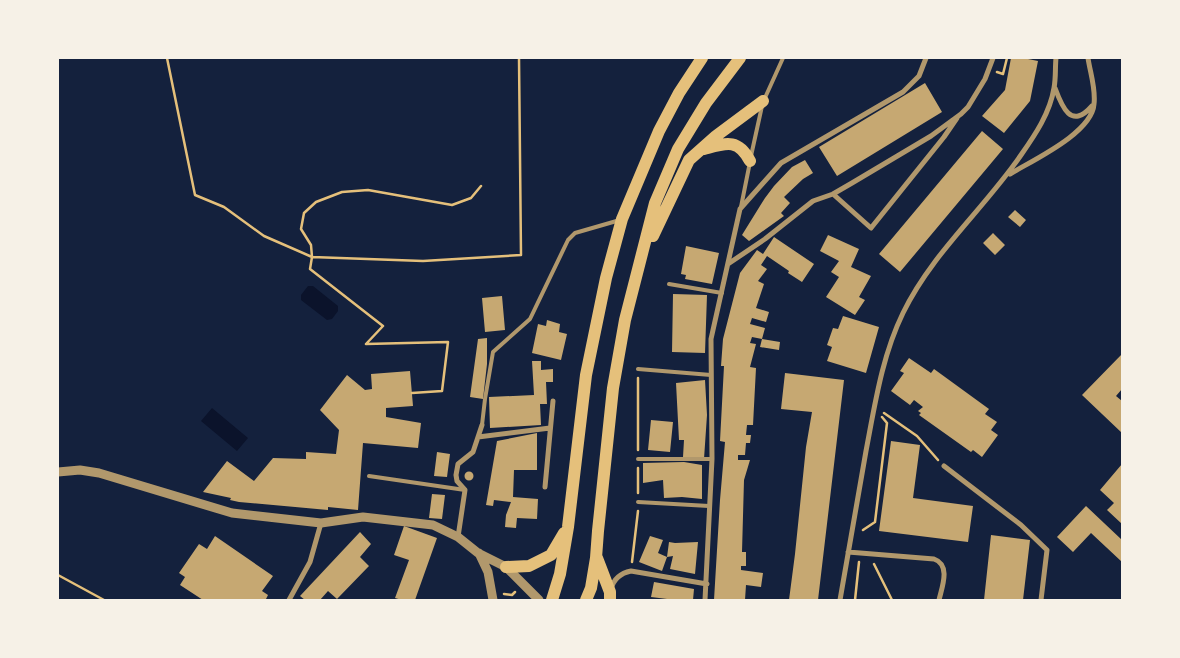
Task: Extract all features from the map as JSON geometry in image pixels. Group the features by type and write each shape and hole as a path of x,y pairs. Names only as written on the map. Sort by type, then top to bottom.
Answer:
{"highway":[{"path":"552,600 560,574 568,527 586,375 606,278 622,219 659,131 679,93 702,58"},
{"path":"586,600 591,588 596,558 613,388 626,320 655,203 678,149 706,103 740,58"},
{"path":"641,261 689,160 699,150 763,102"},
{"path":"699,150 725,143 738,145 745,152 750,162"},
{"path":"506,567 529,566 550,555 568,527"},
{"path":"596,558 610,596"}],"street":[{"path":"705,600 712,459 712,339 740,209 781,163 903,92 919,76 926,58"},
{"path":"833,194 871,228 968,107 985,79 993,58"},
{"path":"1007,176 1078,132 1090,118 1094,104 1088,58"},
{"path":"840,600 886,353 904,312 919,285 954,238 1007,176 1032,140 1045,117 1054,88 1056,59"},
{"path":"1054,88 1061,106 1072,115 1081,116 1094,104"},
{"path":"728,264 765,239 813,201 833,194 931,136 961,114"},
{"path":"545,487 553,401"},
{"path":"458,537 465,490 457,481 458,464 473,452 482,425"},
{"path":"478,437 550,428"},
{"path":"944,466 1021,524 1047,550 1041,600"},
{"path":"58,472 80,470 99,473 232,513 321,523 364,517 433,525 458,537 478,553 506,567 539,600"},
{"path":"289,600 310,562 321,523"},
{"path":"848,552 939,561 944,569 939,600"},
{"path":"478,553 488,572 493,600"},
{"path":"610,596 616,578 621,574 631,571 707,584"}],"lane":[{"path":"740,209 763,102 782,58"},
{"path":"482,425 493,352 530,320 568,240 576,233 622,219"},
{"path":"669,284 722,293"},
{"path":"638,369 711,375"},
{"path":"638,459 712,459"},
{"path":"368,476 465,490"},
{"path":"638,502 709,506"}],"path":[{"path":"167,58 195,195 224,207 264,236 312,257 423,261 521,255 519,58"},
{"path":"412,393 442,391 448,342 366,344 384,326 310,269 311,245 301,229 304,213 316,202 342,192 368,190 452,205 471,198 481,186"},
{"path":"631,571 638,502 638,369"},
{"path":"877,408 917,436 944,466"},
{"path":"855,600 863,530 875,522 879,499 887,423 879,414 877,408"},
{"path":"869,554 892,600"},
{"path":"58,575 104,600"}],"water":[{"path":"308,286 313,286 338,306 338,311 332,319 327,320 301,300 301,295"},
{"path":"212,408 248,438 237,451 201,421"}],"building":[{"path":"1011,58 1038,61 1030,101 1004,133 982,116 1005,90"},
{"path":"925,83 942,112 837,176 819,147"},
{"path":"982,131 1003,149 900,272 879,254"},
{"path":"805,160 813,173 803,179 784,197 790,203 781,213 784,216 749,241 742,235 765,198 792,167"},
{"path":"1015,210 1026,220 1020,227 1008,217"},
{"path":"993,233 1005,245 995,255 983,243"},
{"path":"828,235 859,249 851,267 871,276 859,297 865,300 855,315 826,297 839,277 831,272 839,261 820,251"},
{"path":"774,237 814,264 802,282 767,256 761,265 767,269 758,281 764,284 756,308 769,312 766,322 752,318 750,324 765,328 762,339 752,337 750,343 756,344 750,367 756,368 753,425 747,425 746,435 751,435 750,443 746,443 745,455 738,455 738,460 750,460 744,480 742,552 746,552 746,566 741,566 741,570 763,573 761,587 746,585 745,600 714,600 725,442 720,441 724,366 721,366 723,339 740,273 757,250 763,254"},
{"path":"686,246 719,253 712,284 685,279 686,275 681,274"},
{"path":"673,294 707,295 705,353 672,352"},
{"path":"502,296 505,330 485,332 482,298"},
{"path":"843,316 879,327 866,373 827,361 832,347 827,345 833,328 838,329"},
{"path":"547,320 560,324 559,332 567,334 561,360 532,353 538,324 546,326"},
{"path":"487,338 487,364 483,399 470,397 478,339"},
{"path":"762,339 780,342 779,350 760,347"},
{"path":"1122,354 1122,389 1116,396 1122,401 1122,433 1082,395"},
{"path":"909,358 931,373 934,369 989,409 985,414 997,422 991,430 998,435 982,457 973,450 971,452 919,415 921,413 918,411 923,407 914,400 910,405 891,391 904,373 900,371"},
{"path":"532,361 541,361 541,370 553,369 553,382 546,382 547,404 540,404 541,425 490,428 489,397 534,395"},
{"path":"410,371 413,406 386,408 386,417 421,423 418,448 363,443 358,510 328,507 328,510 239,502 230,500 231,498 203,492 227,461 254,481 273,458 306,459 306,452 336,454 339,430 320,410 347,375 365,390 372,389 371,374"},
{"path":"785,373 844,380 818,600 789,600 806,447 812,412 781,409"},
{"path":"705,380 707,415 704,459 683,457 684,440 679,440 676,383"},
{"path":"651,420 673,422 670,452 648,450"},
{"path":"537,433 537,470 514,470 513,497 538,499 537,519 517,518 516,528 505,527 506,515 511,502 494,500 493,506 486,505 497,441"},
{"path":"891,441 920,445 913,498 973,506 968,542 879,531"},
{"path":"437,452 450,454 447,477 434,476"},
{"path":"684,462 702,465 702,499 664,498 663,480 643,483 643,463"},
{"path":"1122,464 1122,524 1107,510 1114,503 1100,490"},
{"path":"469,472 473,476 469,480 465,476"},
{"path":"432,494 445,495 442,519 429,518"},
{"path":"1086,506 1122,540 1122,562 1091,533 1073,552 1057,537"},
{"path":"404,526 437,538 415,600 395,598 409,560 394,555"},
{"path":"360,532 371,544 360,557 369,566 337,599 328,591 320,600 305,600 300,596"},
{"path":"991,535 1030,540 1023,600 984,600"},
{"path":"215,536 273,576 262,591 268,595 266,599 268,600 203,600 180,585 185,577 179,573 199,544 207,549"},
{"path":"650,536 663,540 658,553 667,557 662,571 639,562"},
{"path":"669,542 698,542 695,574 670,569 673,556 667,557"},
{"path":"654,582 694,589 693,600 666,600 651,597"}]}
